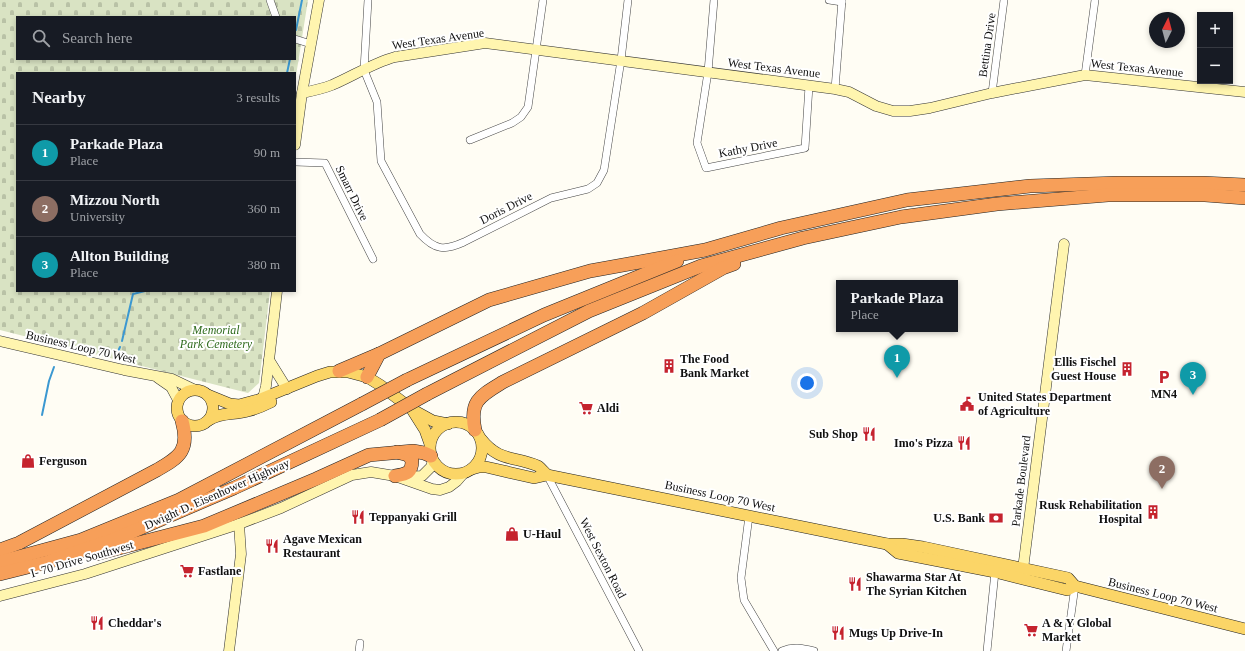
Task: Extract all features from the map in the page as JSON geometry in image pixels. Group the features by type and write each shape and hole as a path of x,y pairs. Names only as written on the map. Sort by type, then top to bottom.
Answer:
{"highway":[{"path":"339,371 379,354 489,300 590,272 705,250 781,228 907,200 1030,186 1203,182 1245,185"},
{"path":"478,434 474,410 476,403 483,394 503,382 643,313 723,268 780,244 901,217 997,204 1108,196 1205,195 1245,198"},
{"name":"Dwight D. Eisenhower Highway","path":"0,574 48,562 113,540 234,488 380,420 427,394 589,312 701,266 780,244"},
{"name":"Dwight D. Eisenhower Highway","path":"0,562 81,540 179,500 407,380 544,315 705,250"},
{"path":"366,376 379,354"},
{"path":"0,550 19,543 157,470 178,457 186,439 186,431 182,421"},
{"path":"48,562 64,563 204,526 369,455 413,451 432,453"},
{"path":"398,452 408,455 412,460 412,467 409,472 398,477"}],"main road":[{"path":"287,389 280,397 257,409 247,412 215,416 199,426 187,424 182,421 177,411 178,400 184,393 193,389 202,391 230,404 239,404 252,402 317,376 339,371 357,373 366,376 413,410 433,421 448,424"},
{"path":"208,395 214,410 209,420"},
{"path":"413,410 425,430 432,453 439,467 446,472 455,474 468,471 478,463 482,455 482,446 478,434 469,425 461,422 453,422 438,429 433,436 432,453"},
{"name":"Business Loop 70 West","path":"478,434 488,448 494,453 538,467 547,475"},
{"name":"Business Loop 70 West","path":"468,471 483,466 534,478 547,475 887,544 902,544 923,547 1023,573 1067,590 1075,586 1245,629"},
{"name":"Business Loop 70 West","path":"887,544 898,553 995,572 1023,573"}],"street":[{"path":"270,0 276,16"},
{"path":"296,138 318,0"},
{"path":"364,70 368,0"},
{"path":"470,140 512,123 521,117 528,106 543,0"},
{"name":"Doris Drive","path":"364,70 377,102 381,161 420,234 429,243 441,248 453,247 550,198 588,189 597,182 604,170 628,0"},
{"name":"Kathy Drive","path":"714,0 708,72 697,143 706,168 805,148 809,86"},
{"path":"829,0 842,1 835,89"},
{"name":"Bettina Drive","path":"992,93 1004,0"},
{"path":"1085,75 1095,0"},
{"path":"296,40 310,44"},
{"name":"West Texas Avenue","path":"302,93 324,88 382,61 395,57 485,43 835,89 849,92 876,106 892,111 910,111 930,108 992,93 1085,75 1245,92"},
{"name":"Smarr Drive","path":"296,162 325,163 373,259"},
{"name":"Parkade Boulevard","path":"1023,573 1064,244"},
{"path":"263,398 266,386 277,292"},
{"name":"Business Loop 70 West","path":"0,341 157,377 172,379 193,389"},
{"path":"269,360 287,389"},
{"name":"Business Loop 70 West","path":"157,377 171,387 178,400"},
{"path":"398,477 422,476 431,467 432,453"},
{"path":"398,477 432,489 440,490 449,487 468,471"},
{"name":"I- 70 Drive Southwest","path":"0,596 85,574 239,524 281,508 352,475 371,472 398,477"},
{"name":"West Sexton Road","path":"547,475 639,651"},
{"path":"748,516 741,578 744,600 774,651"},
{"path":"229,651 241,554 239,524"},
{"path":"988,651 995,572"},
{"path":"1066,651 1075,586"},
{"path":"360,643 360,651"},
{"path":"782,651 790,648 800,648 814,651"}],"green space":[{"name":"Memorial Park Cemetery","path":"0,0 308,0 296,76 296,72 16,72 16,292 270,292 259,383 248,393 0,330"}],"waterway":[{"path":"296,30 302,0"},
{"path":"287,72 290,60"},
{"path":"122,341 133,294 141,292"},
{"path":"115,358 120,347"},
{"path":"42,415 49,381 54,367"}],"place":[{"name":"The Food Bank Market","path":"669,366"},
{"name":"Ellis Fischel Guest House","path":"1127,369"},
{"name":"MN4","path":"1164,377"},
{"name":"Parkade Plaza","path":"897,378"},
{"name":"Allton Building","path":"1193,395"},
{"name":"United States Department of Agriculture","path":"967,404"},
{"name":"Aldi","path":"586,408"},
{"name":"Sub Shop","path":"869,434"},
{"name":"Imo's Pizza","path":"964,443"},
{"name":"Ferguson","path":"28,461"},
{"name":"Mizzou North","path":"1162,489"},
{"name":"Rusk Rehabilitation Hospital","path":"1153,512"},
{"name":"Teppanyaki Grill","path":"358,517"},
{"name":"U.S. Bank","path":"996,518"},
{"name":"U-Haul","path":"512,534"},
{"name":"Agave Mexican Restaurant","path":"272,546"},
{"name":"Fastlane","path":"187,571"},
{"name":"Shawarma Star At The Syrian Kitchen","path":"855,584"},
{"name":"Cheddar's","path":"97,623"},
{"name":"A & Y Global Market","path":"1031,630"},
{"name":"Mugs Up Drive-In","path":"838,633"}]}
